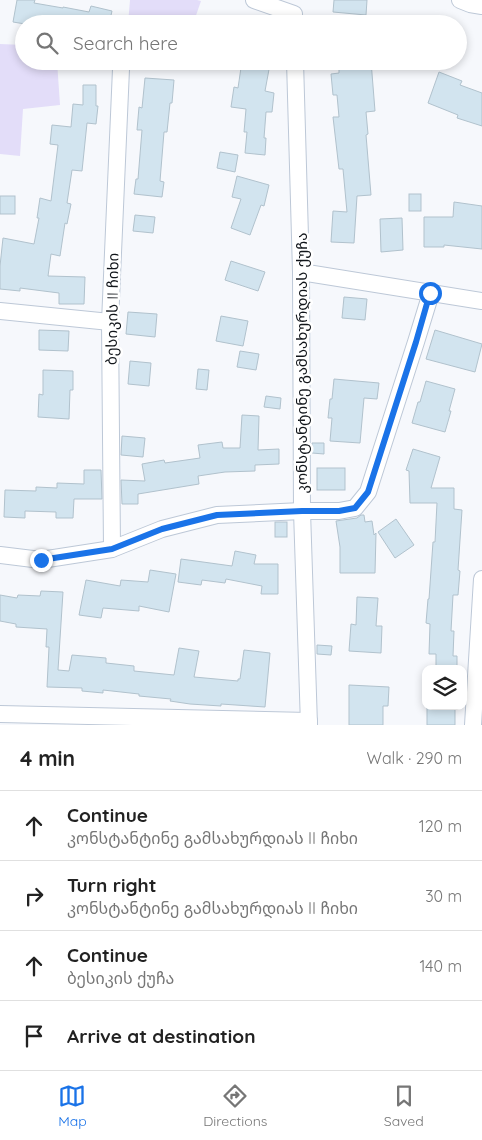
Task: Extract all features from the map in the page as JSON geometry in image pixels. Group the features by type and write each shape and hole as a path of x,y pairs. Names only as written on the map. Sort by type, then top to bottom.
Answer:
{"street":[{"path":"254,0 296,12"},
{"path":"460,0 482,6"},
{"name":"ბესიკის II ჩიხი","path":"112,549 110,322 121,70"},
{"name":"კონსტანტინე გამსახურდიას ქუჩა","path":"295,70 301,272 302,511 309,723"},
{"path":"301,272 482,301"},
{"path":"0,555 41,560 112,549 162,529 217,515 339,511 355,508 368,492 430,293"},
{"path":"0,311 110,322"},
{"path":"473,725 482,579"},
{"path":"0,714 309,723"}],"shaded area":[{"path":"130,0 201,1 196,15 129,15"},
{"path":"0,44 15,45 15,70 58,70 60,105 23,109 20,156 0,154"}],"building":[{"path":"17,0 35,0 34,3 89,12 91,6 112,11 111,15 15,15 15,22 13,22"},
{"path":"334,0 367,0 366,15 333,12"},
{"path":"241,70 269,70 265,91 274,93 272,112 266,112 265,155 245,153 247,132 244,132 246,109 231,107 234,87 238,88"},
{"path":"339,70 372,70 375,111 366,112 371,195 357,196 354,243 331,242 333,211 347,212 343,169 339,169 333,117 339,117 337,95 333,95 331,74 339,73"},
{"path":"439,72 462,81 460,85 482,93 482,126 457,118 458,115 428,103"},
{"path":"145,78 174,80 167,132 164,132 160,181 164,182 162,197 134,194 136,179 138,179 142,130 137,130 139,107 142,108"},
{"path":"83,85 96,85 96,106 98,106 96,124 87,123 82,171 72,170 67,203 71,204 67,224 65,223 60,256 51,254 48,276 85,277 84,304 59,304 59,293 20,288 20,291 0,289 3,238 34,244 39,218 37,218 40,198 51,201 58,145 50,144 52,125 71,127 73,104 83,105"},
{"path":"220,152 238,155 235,172 217,168"},
{"path":"237,176 269,185 264,206 261,205 250,235 231,228 241,199 232,197"},
{"path":"409,194 421,194 421,211 409,211"},
{"path":"0,196 15,196 15,214 0,214"},
{"path":"454,202 482,206 482,249 444,245 444,247 424,247 424,217 453,217"},
{"path":"135,215 155,217 153,233 133,231"},
{"path":"402,218 403,250 381,252 380,219"},
{"path":"231,261 265,272 258,291 225,280"},
{"path":"344,297 367,299 365,320 342,318"},
{"path":"128,312 157,314 155,337 126,334"},
{"path":"221,316 248,321 243,346 216,341"},
{"path":"39,330 69,331 68,351 39,350"},
{"path":"435,330 482,344 475,372 426,359"},
{"path":"240,351 259,354 256,370 237,367"},
{"path":"130,361 151,363 149,386 128,384"},
{"path":"198,369 209,370 207,390 196,389"},
{"path":"43,370 73,371 73,390 70,390 69,419 38,417 39,394 43,395"},
{"path":"334,379 379,383 377,399 364,398 360,443 330,441 332,418 328,418"},
{"path":"426,381 455,389 445,432 412,423"},
{"path":"266,396 281,398 280,409 264,407"},
{"path":"242,415 259,416 258,450 279,449 279,464 255,465 255,471 225,472 198,476 199,484 138,494 138,504 122,504 121,480 145,481 142,464 164,460 165,463 200,458 198,445 222,442 223,448 240,448"},
{"path":"122,436 145,438 143,457 121,455"},
{"path":"312,443 324,443 324,454 312,453"},
{"path":"413,449 440,457 431,488 454,488 454,509 462,510 458,595 453,595 451,631 454,631 453,656 457,656 457,665 436,665 436,654 429,654 430,624 426,623 433,542 435,542 437,503 410,503 409,471 406,470"},
{"path":"317,468 345,468 345,490 317,490"},
{"path":"84,470 101,470 102,499 74,499 73,518 56,518 56,512 25,511 25,518 4,517 5,490 36,491 36,487 57,488 57,483 84,484"},
{"path":"364,515 365,522 372,521 374,535 376,533 375,573 340,573 340,547 336,521 357,518"},
{"path":"396,519 414,545 395,558 378,532"},
{"path":"275,522 287,522 287,537 275,537"},
{"path":"235,551 256,555 254,564 278,564 278,594 261,594 262,586 226,579 225,583 202,580 201,585 178,582 181,559 232,566"},
{"path":"150,570 176,574 169,612 139,606 139,611 103,608 101,618 79,615 86,580 120,586 121,580 148,582"},
{"path":"41,591 63,592 58,670 69,671 72,655 106,658 106,663 134,666 134,671 174,675 179,648 199,651 194,677 238,681 240,679 244,650 270,653 265,707 190,704 170,701 171,699 139,696 139,694 103,690 103,693 82,691 82,688 47,687 49,647 46,647 47,629 16,627 16,624 0,621 0,595 17,598 18,595 40,596"},
{"path":"357,597 378,598 376,626 382,626 381,653 349,651 351,624 356,625"},
{"path":"317,645 332,646 331,655 317,654"},
{"path":"349,685 389,687 388,706 383,706 383,725 349,725"},
{"path":"427,710 455,710 455,725 427,725"}],"route":[{"path":"41,560 112,549 162,529 217,515 339,511 355,508 368,492 430,293"}]}
